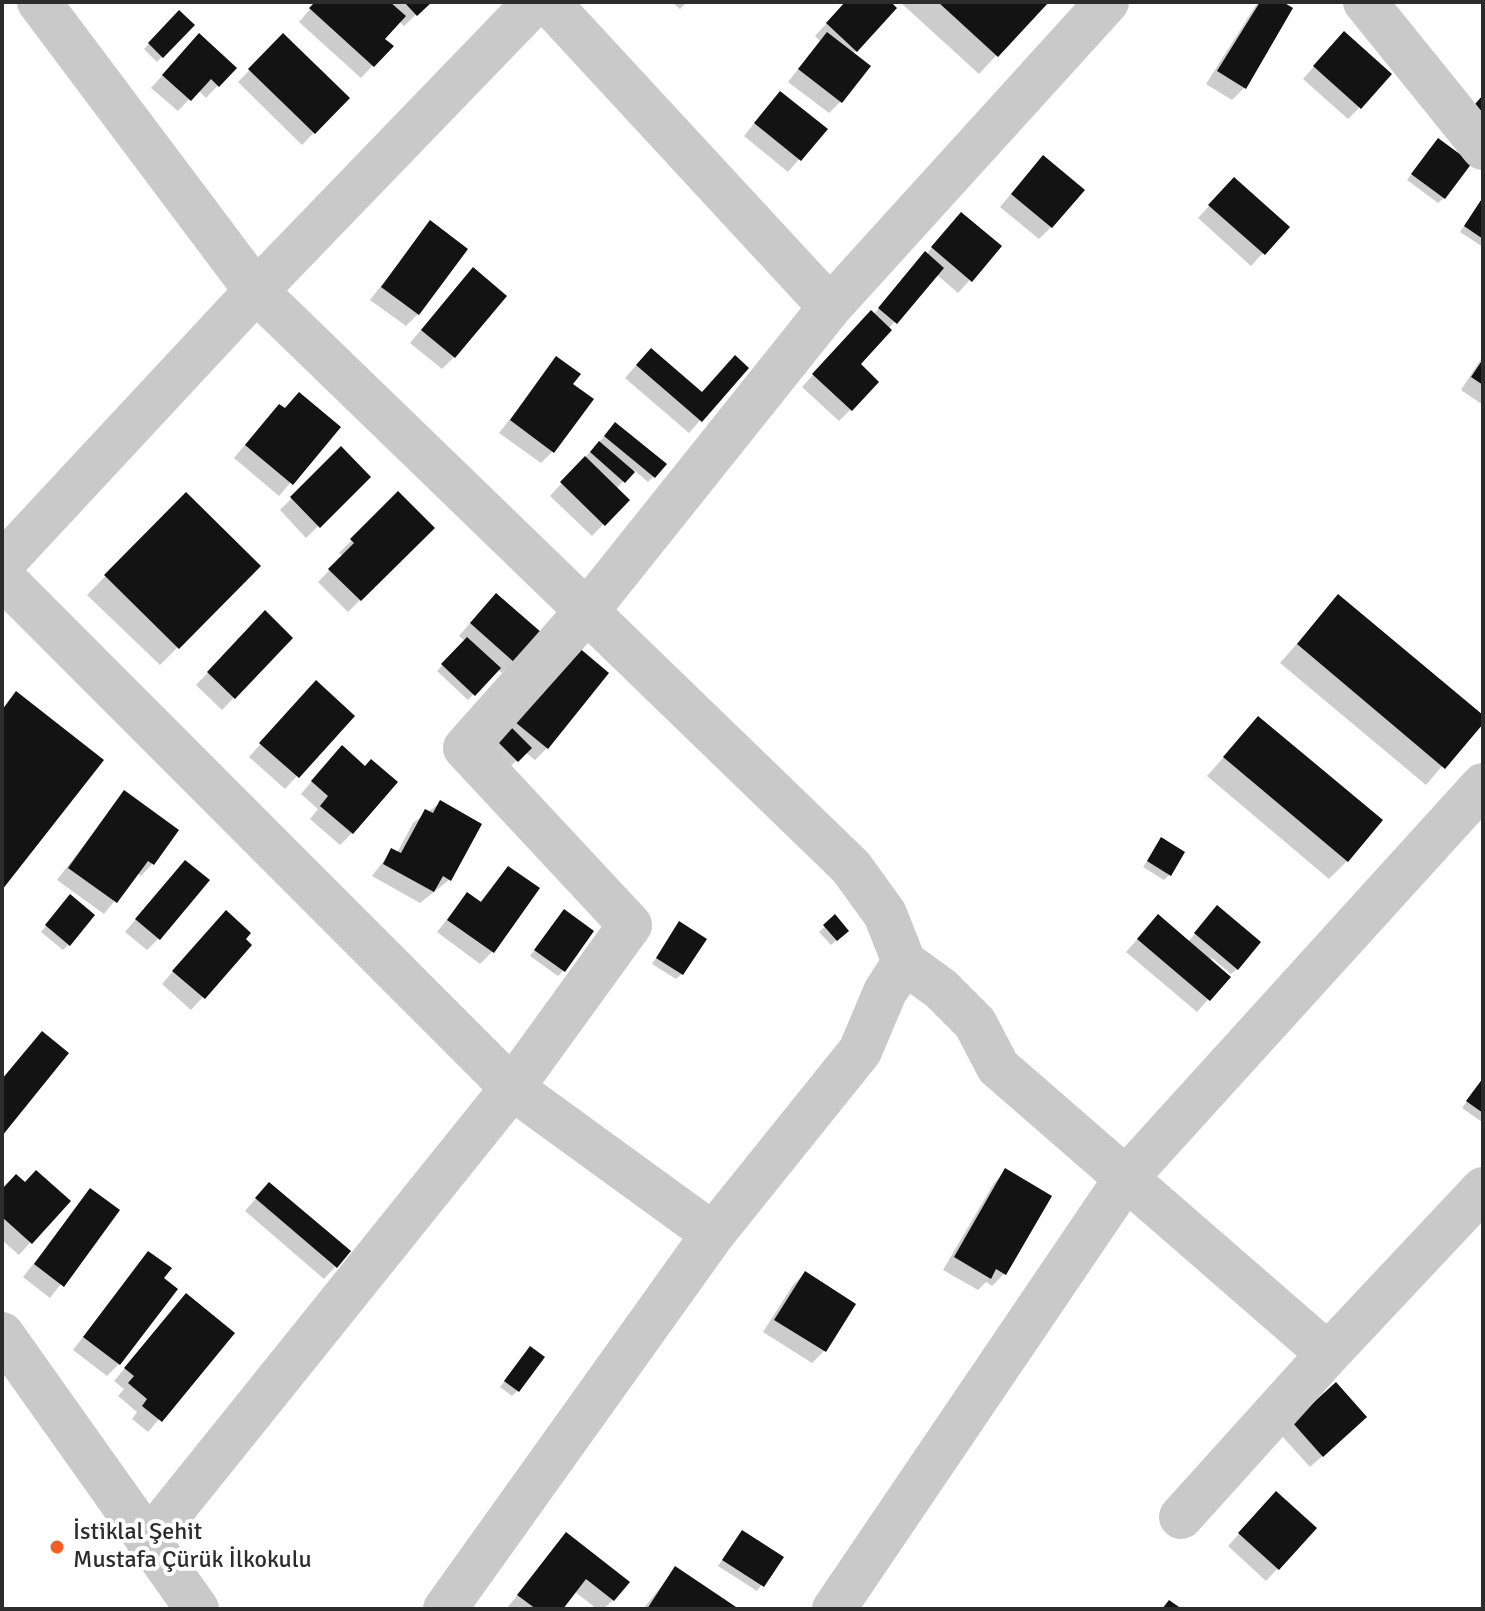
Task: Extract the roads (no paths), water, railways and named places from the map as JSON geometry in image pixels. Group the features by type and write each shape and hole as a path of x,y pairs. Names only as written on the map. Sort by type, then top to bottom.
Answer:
{"street":[{"path":"39,2 256,291 851,867 885,914 904,962 941,989 975,1023 998,1067 1328,1354"},
{"path":"2,564 256,291 535,2"},
{"path":"548,2 830,307"},
{"path":"148,1541 512,1088 630,925 465,748 587,611 830,307 1107,2"},
{"path":"1365,2 1483,148"},
{"path":"2,577 512,1088 713,1234"},
{"path":"834,1609 1126,1178 1483,785"},
{"path":"464,1603 713,1234 860,1051 885,992 904,962"},
{"path":"1181,1517 1483,1189"},
{"path":"2,1334 197,1609"}],"place":[{"name":"İstiklal Şehit Mustafa Çürük İlkokulu","path":"57,1547"}]}
